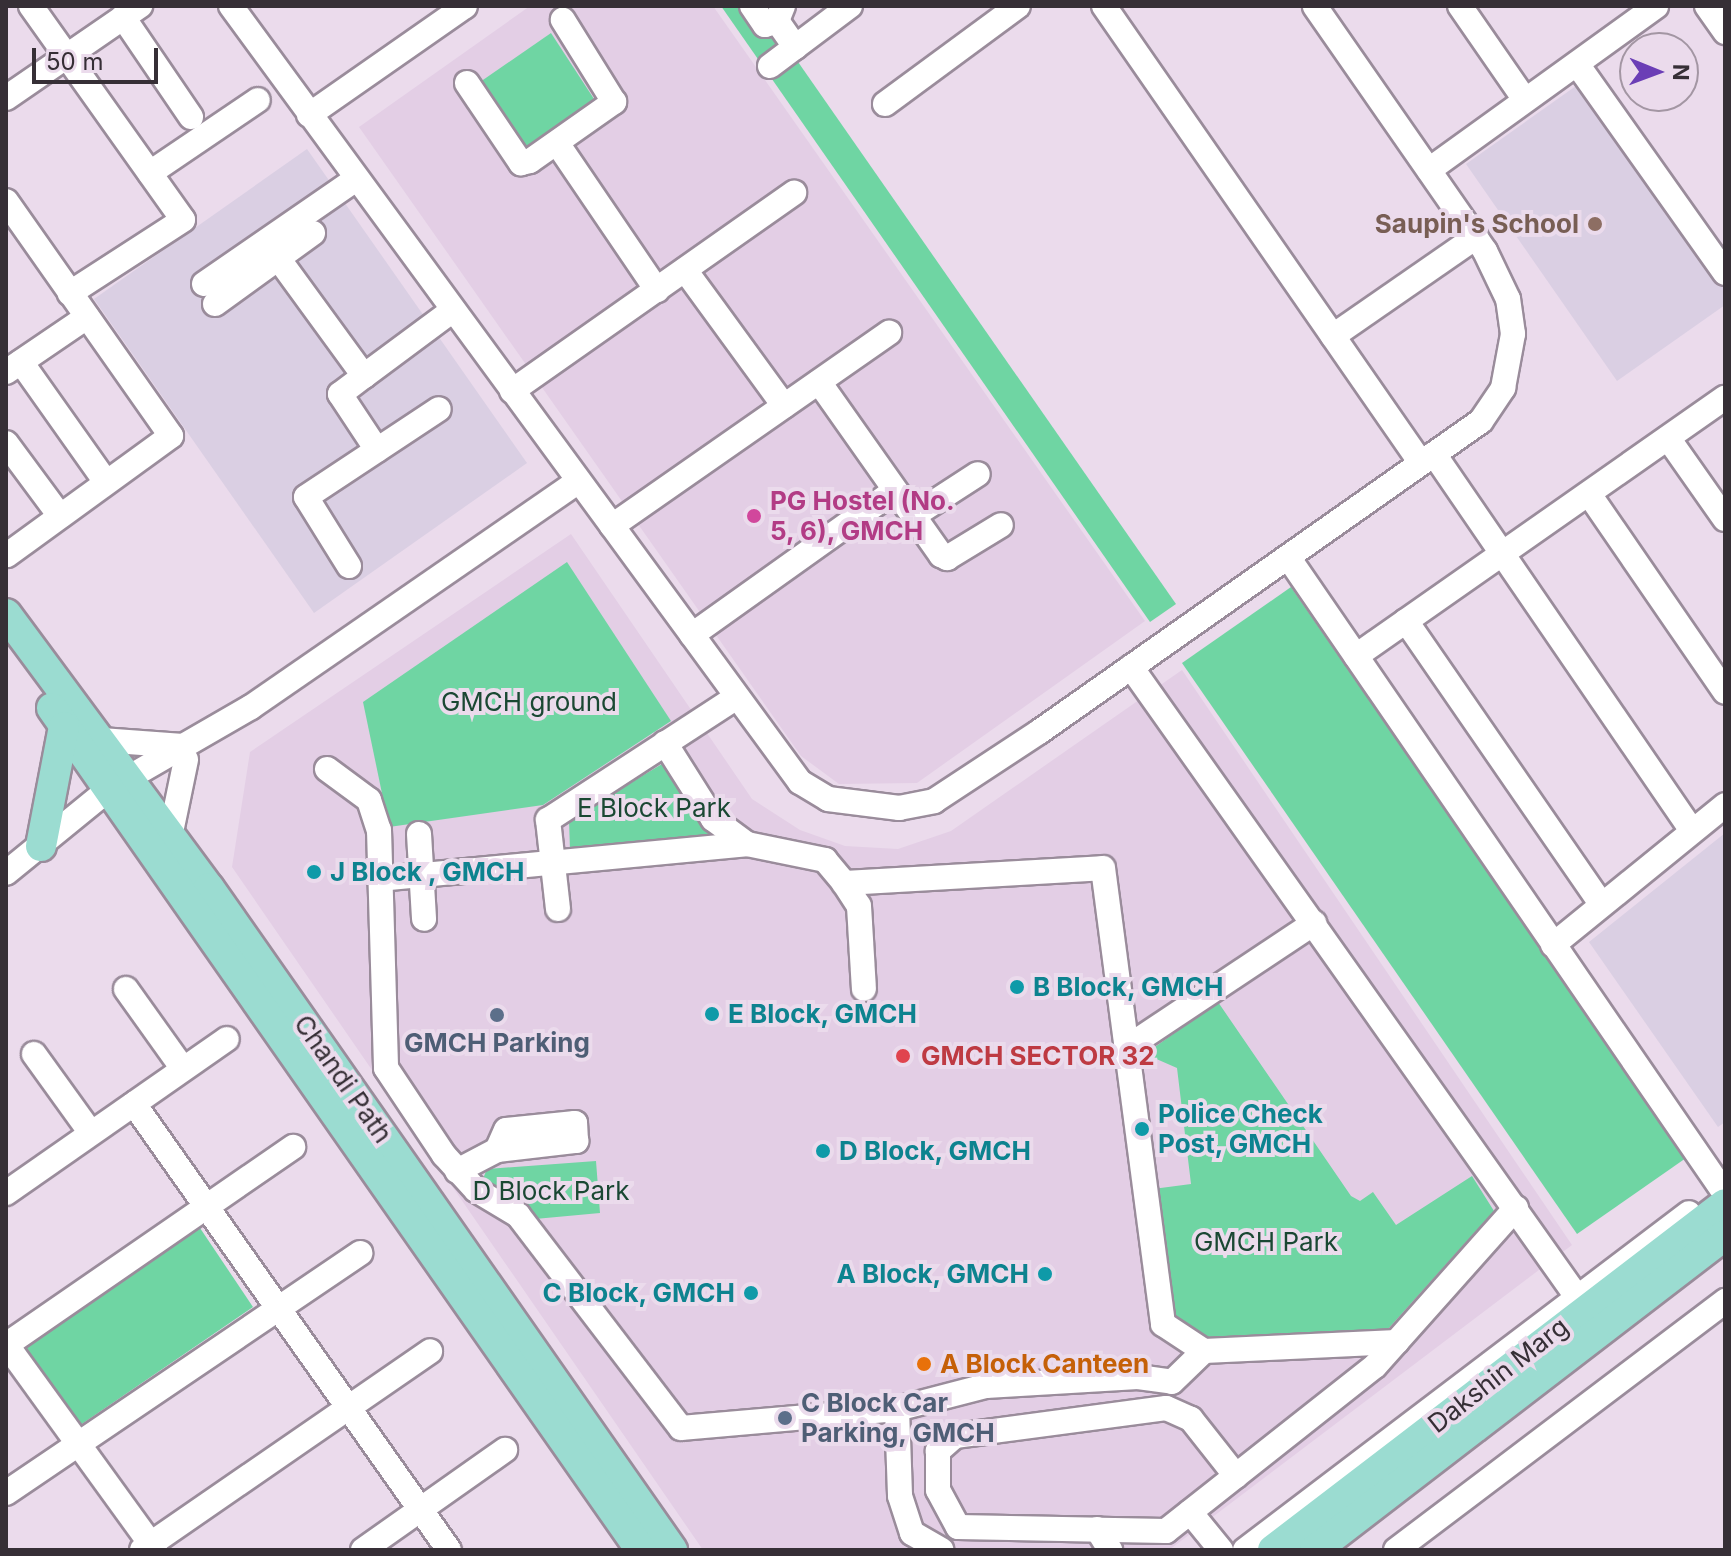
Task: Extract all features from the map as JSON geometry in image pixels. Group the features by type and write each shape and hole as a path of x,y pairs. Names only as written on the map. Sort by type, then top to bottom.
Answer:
{"main road":[{"name":"Chandi Path","path":"6,614 101,740 124,792 641,1550"},
{"name":"Chandi Path","path":"6,640 64,727 170,837 672,1550"},
{"path":"41,846 64,727"},
{"name":"Dakshin Marg","path":"1273,1550 1724,1193"},
{"name":"Dakshin Marg","path":"1315,1550 1725,1235"}],"street":[{"path":"31,6 183,220 70,293"},
{"path":"231,6 800,782 838,802 899,808 934,801 1131,667 1481,421 1503,388 1513,334 1508,299 1476,237 1315,6"},
{"path":"309,115 465,6"},
{"path":"752,6 765,25 780,14 795,47"},
{"path":"770,66 850,6"},
{"path":"885,104 1018,6"},
{"path":"1104,6 1333,336 1502,554 1692,831"},
{"path":"1460,6 1525,100"},
{"path":"1707,6 1725,32"},
{"path":"1429,170 1577,64 1643,10"},
{"path":"6,98 131,12 191,117"},
{"path":"467,83 521,163 557,143 614,102 563,20"},
{"path":"1577,64 1725,273"},
{"path":"150,173 258,100"},
{"path":"557,143 657,290"},
{"path":"313,233 278,258 210,294 356,179"},
{"path":"512,391 794,193"},
{"path":"6,201 171,436 7,555"},
{"path":"1333,336 1476,237"},
{"path":"278,258 364,376"},
{"path":"685,270 784,406"},
{"path":"377,450 340,394 453,310"},
{"path":"87,317 14,367 106,482"},
{"path":"612,526 889,333"},
{"path":"819,382 913,516 947,558 1001,525"},
{"path":"1356,656 1725,398"},
{"path":"349,566 306,497 439,409"},
{"path":"1668,438 1725,519"},
{"path":"6,443 60,516"},
{"path":"913,516 978,474"},
{"path":"6,873 41,846 184,753 578,481"},
{"path":"692,635 895,490"},
{"path":"1589,494 1723,684"},
{"path":"1245,1550 1577,1297 1724,1193 1288,557"},
{"path":"1406,621 1601,904"},
{"path":"1131,667 1577,1297"},
{"path":"558,909 548,820 737,697"},
{"path":"101,740 184,753"},
{"path":"665,743 713,819 747,844"},
{"path":"170,837 184,753"},
{"path":"327,769 369,800 380,879 386,1068 457,1171 518,1215 681,1428 897,1409 986,1386 1138,1377 1172,1382 1204,1351"},
{"path":"1553,945 1725,805"},
{"path":"419,834 424,919"},
{"path":"380,879 747,844 825,860 859,906 864,989"},
{"path":"844,883 1103,868 1163,1324 1204,1351 1397,1342"},
{"path":"1126,1048 1314,923"},
{"path":"126,989 183,1069"},
{"path":"6,1193 227,1039"},
{"path":"34,1054 91,1133"},
{"path":"134,1104 449,1550"},
{"path":"293,1147 6,1344 149,1548 430,1351"},
{"path":"457,1171 497,1150"},
{"path":"1236,1476 1191,1419 1166,1408 955,1436 938,1451 938,1490 958,1527 1094,1536 1166,1531 1236,1476 1397,1342 1516,1208"},
{"path":"6,1493 360,1253"},
{"path":"1396,1550 1725,1301"},
{"path":"897,1409 900,1496 912,1533 942,1550"},
{"path":"363,1550 505,1450"},
{"path":"1190,1512 1221,1550"},
{"path":"1053,1550 1094,1536"}],"shaded area":[{"path":"530,6 713,6 1145,621 917,783 839,784 801,756 359,127"},
{"name":"Saupin's School","path":"1583,81 1725,285 1725,305 1617,381 1466,164"},
{"path":"307,149 527,463 314,613 94,299"},
{"name":"GMCH SECTOR 32","path":"571,534 752,799 800,830 845,846 898,849 951,831 1182,670 1572,1245 1169,1550 703,1550 232,867 250,752"},
{"path":"1725,833 1725,1122 1718,1127 1589,942"}],"green space":[{"path":"721,6 759,6 1176,604 1150,622"},
{"path":"551,33 596,102 526,152 480,82"},
{"name":"GMCH ground","path":"567,562 671,721 543,805 389,827 363,702"},
{"path":"1291,587 1686,1158 1577,1234 1182,663"},
{"name":"E Block Park","path":"662,764 718,836 570,850 569,820"},
{"name":"GMCH Park","path":"1218,1002 1351,1196 1360,1201 1373,1192 1396,1225 1472,1176 1494,1211 1388,1329 1206,1344 1169,1319 1153,1189 1191,1184 1177,1068 1145,1054"},
{"name":"D Block Park","path":"596,1161 600,1213 535,1219 523,1203 482,1181 487,1169"},
{"path":"200,1228 253,1307 76,1428 23,1348"}],"place":[{"name":"Saupin's School","path":"1595,224"},
{"name":"PG Hostel (No. 5, 6), GMCH","path":"754,516"},
{"name":"J Block , GMCH","path":"314,872"},
{"name":"B Block, GMCH","path":"1017,987"},
{"name":"E Block, GMCH","path":"712,1014"},
{"name":"GMCH Parking","path":"497,1015"},
{"name":"GMCH SECTOR 32","path":"903,1056"},
{"name":"Police Check Post, GMCH","path":"1142,1129"},
{"name":"D Block, GMCH","path":"823,1151"},
{"name":"A Block, GMCH","path":"1045,1274"},
{"name":"C Block, GMCH","path":"751,1293"},
{"name":"A Block Canteen","path":"924,1364"},
{"name":"C Block Car Parking, GMCH","path":"785,1418"}]}
